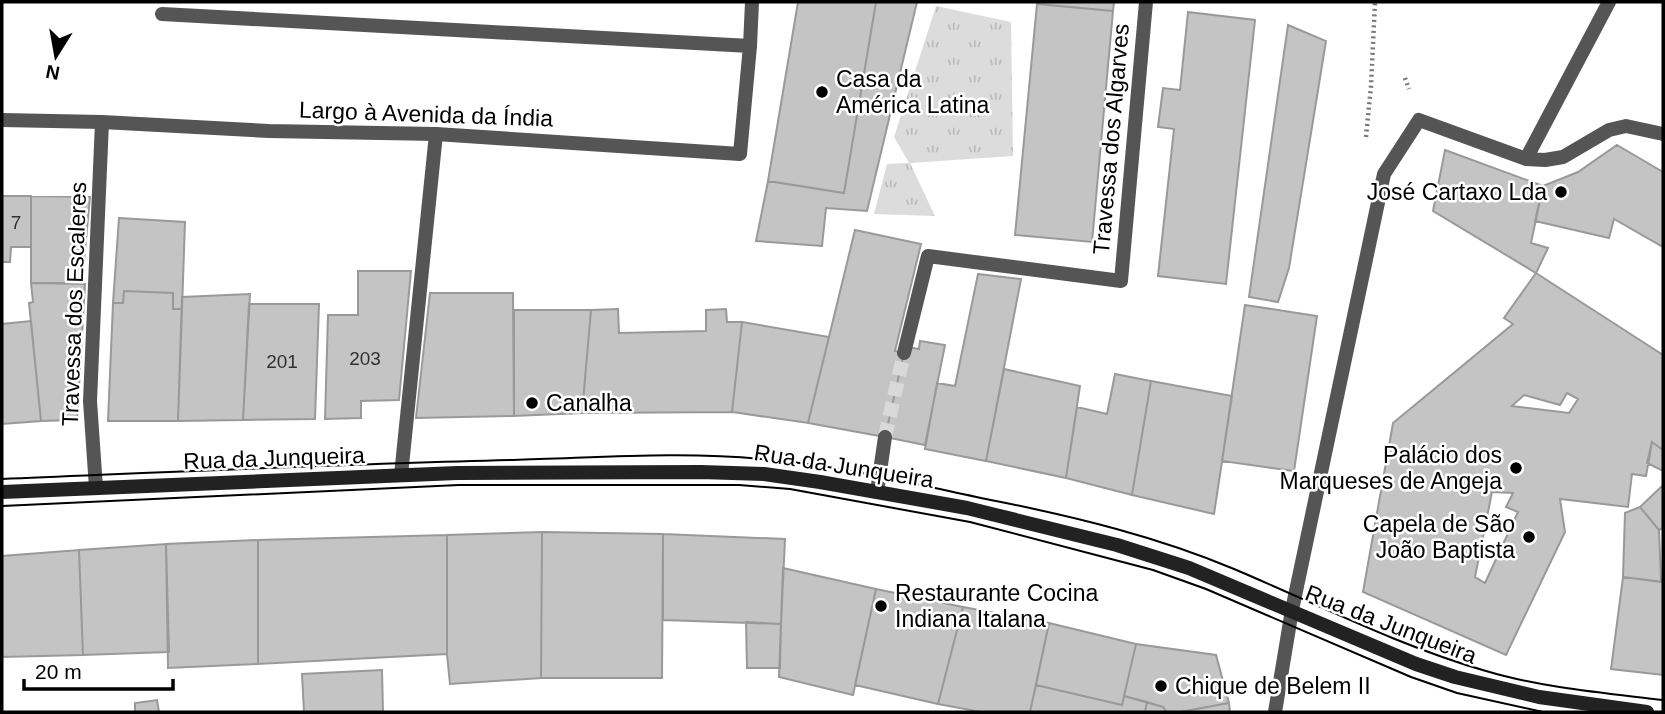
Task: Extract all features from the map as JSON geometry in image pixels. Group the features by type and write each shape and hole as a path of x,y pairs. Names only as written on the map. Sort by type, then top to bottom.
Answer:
{"main road":[{"name":"Rua da Junqueira","path":"2,492 401,475 687,472 764,474 967,508 1061,530 1156,556 1292,610 1416,664 1455,677 1539,697 1647,712"}],"street":[{"name":"Largo à Avenida da Índia","path":"2,120 102,122 269,131 436,134 740,154 752,2"},
{"name":"Travessa dos Algarves","path":"904,353 928,256 1121,281 1146,2"},
{"path":"1526,159 1609,2"},
{"path":"162,14 750,46"},
{"path":"1275,712 1292,610 1384,174 1419,120 1526,159 1563,157 1609,130 1626,126 1663,134"},
{"name":"Travessa dos Escaleres","path":"96,488 90,401 102,122"},
{"path":"401,475 436,134"},
{"path":"877,492 885,437"}],"path":[{"path":"1366,138 1375,2"}],"green space":[{"path":"936,6 1011,22 1013,156 910,163 935,216 874,214 887,164 909,163 894,137"}],"building":[{"name":"Casa da América Latina","path":"798,2 876,2 844,193 768,181"},
{"path":"876,2 917,2 867,211 826,208 822,246 756,241 768,181 844,193"},
{"path":"1114,2 1113,11 1037,4"},
{"path":"1037,4 1113,11 1092,242 1015,235"},
{"path":"1188,12 1255,20 1226,284 1158,276 1174,129 1158,127 1163,88 1180,90"},
{"path":"1288,25 1326,41 1289,268 1278,302 1249,297"},
{"path":"1617,145 1663,172 1663,247 1614,219 1609,238 1535,221 1543,186 1578,172"},
{"path":"1445,150 1543,186 1531,243 1548,248 1536,273 1433,211"},
{"path":"2,196 31,196 31,247 11,247 10,262 2,262"},
{"path":"31,196 90,197 82,283 31,283"},
{"path":"119,218 185,222 182,309 173,309 173,293 124,291 123,303 113,303"},
{"path":"855,230 921,244 895,351 904,353 885,437 808,423"},
{"path":"358,271 411,271 399,400 361,401 361,418 325,419 328,315 358,315"},
{"name":"Palácio dos Marqueses de Angeja","path":"1536,273 1663,355 1663,450 1652,442 1646,476 1632,474 1628,507 1560,499 1565,532 1506,655 1363,592 1393,423 1513,324 1504,318","holes":["1567,393 1578,399 1569,413 1512,406 1524,395 1560,405","1492,492 1513,493 1506,507 1518,512 1485,583 1475,577"]},
{"path":"978,274 1021,279 986,461 925,449 937,383 955,386"},
{"path":"31,283 85,284 77,420 41,421 29,303 33,302"},
{"path":"124,291 173,293 173,309 182,309 178,421 108,421 113,303 123,303"},
{"path":"430,293 513,293 514,416 416,418"},
{"path":"250,294 243,420 178,421 182,297"},
{"path":"249,304 319,304 315,419 243,420"},
{"path":"1245,305 1317,316 1294,471 1222,461"},
{"path":"618,309 619,333 706,331 706,310 726,309 727,322 742,322 732,412 582,413 591,310"},
{"path":"514,310 591,310 582,413 514,416"},
{"path":"31,321 41,421 2,424 2,324"},
{"path":"742,322 829,337 808,423 732,412"},
{"path":"920,341 945,345 925,445 885,437 904,353 907,347 919,349"},
{"path":"1004,369 1080,386 1066,478 986,461"},
{"path":"1115,374 1151,381 1132,495 1066,478 1077,407 1107,414"},
{"path":"1151,381 1232,396 1214,514 1132,495"},
{"path":"1652,442 1663,450 1663,471 1647,463"},
{"path":"1663,485 1663,528 1659,530 1640,507"},
{"path":"1640,507 1659,530 1661,582 1623,577 1625,513"},
{"path":"542,532 541,678 450,684 447,654 447,535"},
{"path":"542,532 663,534 662,678 541,678"},
{"path":"663,534 785,539 781,624 663,620"},
{"path":"447,535 447,654 258,664 258,540"},
{"path":"258,540 258,664 168,668 166,544"},
{"path":"166,544 169,652 83,655 79,550"},
{"path":"79,550 83,655 2,657 2,556"},
{"path":"783,568 876,589 853,695 779,677"},
{"path":"1623,577 1663,582 1663,675 1611,669"},
{"path":"876,589 963,607 938,704 855,685"},
{"path":"963,607 1049,623 1030,712 981,712 938,704"},
{"path":"746,622 781,624 780,668 747,668"},
{"path":"1049,623 1136,644 1122,705 1036,685"},
{"path":"1136,644 1216,655 1229,703 1167,712 1163,707 1124,696"},
{"path":"382,670 383,712 304,712 302,674"},
{"path":"1036,685 1122,705 1124,696 1147,702 1145,712 1030,712"},
{"path":"157,700 159,712 135,712 135,703"},
{"path":"1147,702 1163,707 1167,712 1145,712"},
{"path":"1229,703 1230,712 1180,712"}],"tunnel":[{"path":"885,437 904,353"}],"tram line":[{"path":"2,479 637,456 730,457 791,462 909,482 1116,529 1176,547 1234,569 1390,637 1454,661 1530,682 1663,700"},
{"path":"2,506 459,485 739,485 790,489 970,522 1153,570 1206,589 1411,677 1457,693 1543,712"}],"place":[{"name":"Casa da América Latina","path":"822,92"},
{"name":"José Cartaxo Lda","path":"1561,192"},
{"name":"Canalha","path":"532,403"},
{"name":"Palácio dos Marqueses de Angeja","path":"1516,468"},
{"name":"Capela de São João Baptista","path":"1529,537"},
{"name":"Restaurante Cocina Indiana Italana","path":"881,606"},
{"name":"Chique de Belem II","path":"1161,686"}]}
